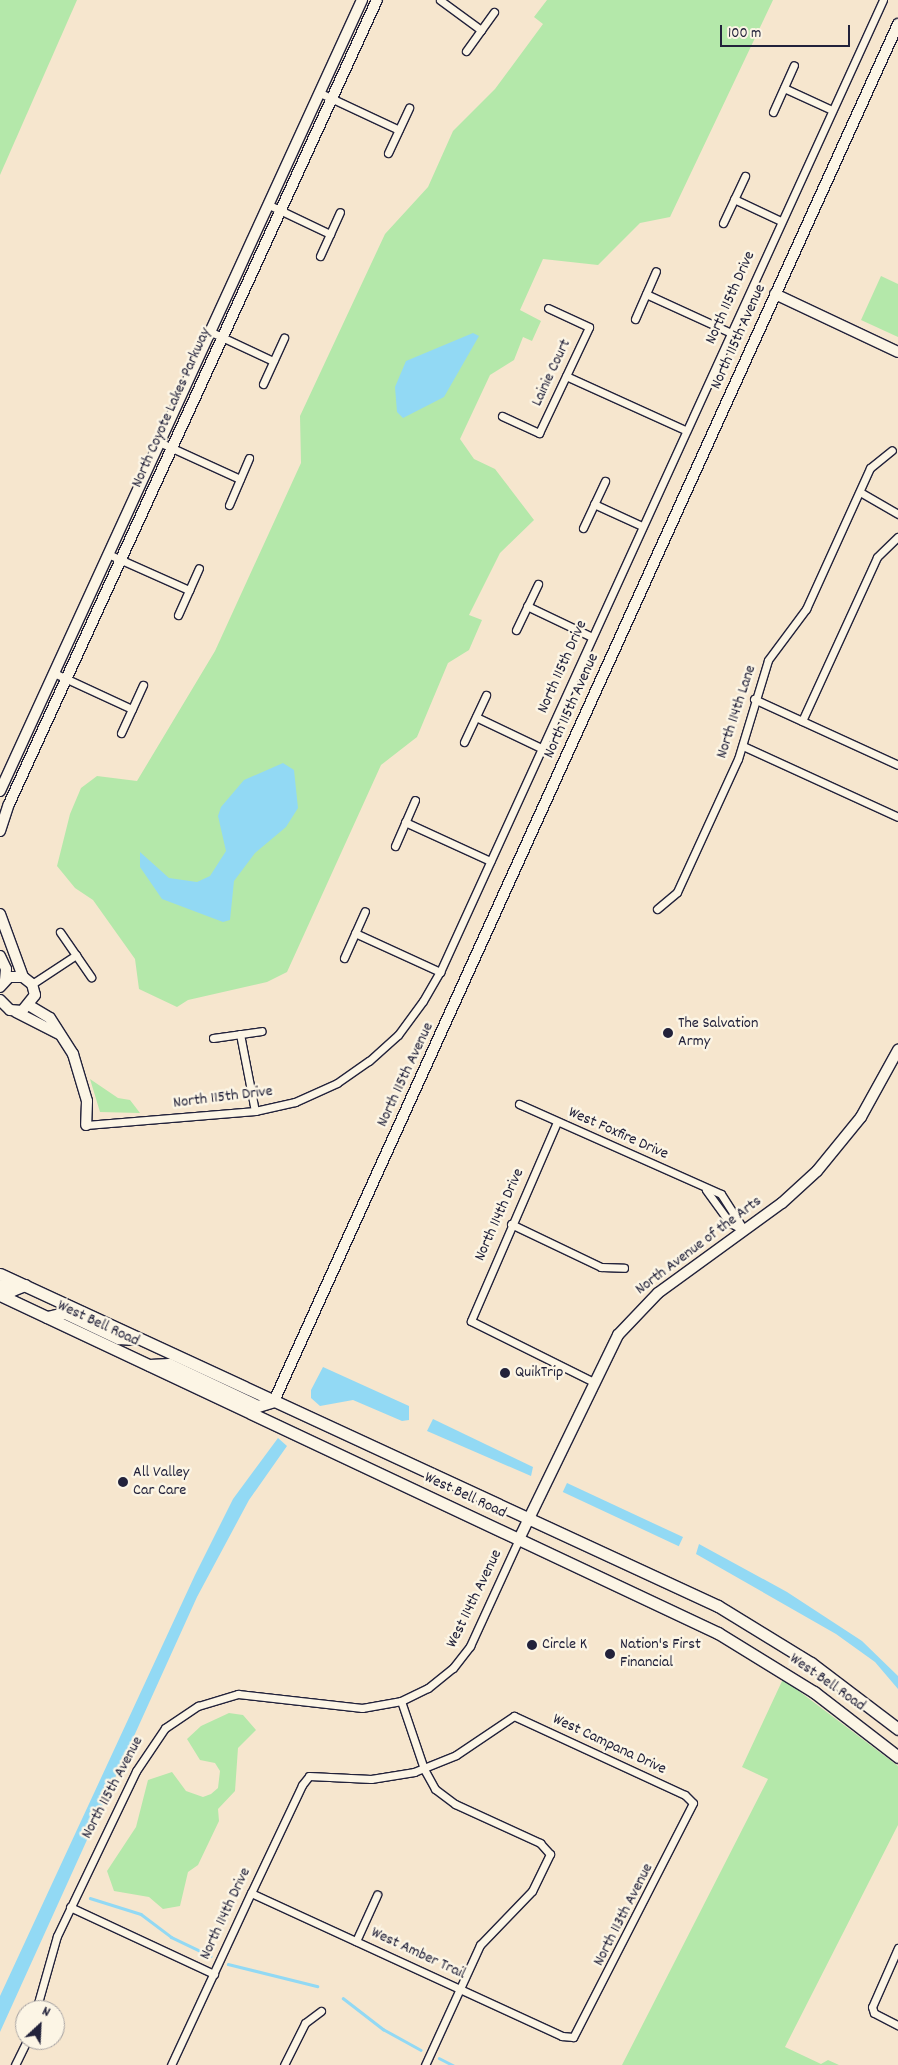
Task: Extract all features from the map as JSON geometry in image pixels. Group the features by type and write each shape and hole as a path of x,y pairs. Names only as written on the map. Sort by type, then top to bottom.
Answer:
{"main road":[{"name":"West Bell Road","path":"0,1274 274,1401 530,1516 734,1615 811,1663 898,1729"},
{"path":"0,1285 12,1290 25,1285"},
{"name":"West Bell Road","path":"0,1295 520,1539 734,1642 814,1692 898,1757"},
{"path":"47,1318 65,1313 118,1338 141,1339"},
{"path":"147,1365 169,1364 258,1406 274,1401"}],"street":[{"name":"North Coyote Lakes Parkway","path":"0,791 318,92 362,0"},
{"name":"North Coyote Lakes Parkway","path":"0,832 66,678 330,98 377,0"},
{"path":"440,0 481,30"},
{"name":"North 115th Drive","path":"86,1125 255,1111 295,1102 337,1083 369,1061 398,1035 440,972 685,430 883,0"},
{"path":"466,51 494,12"},
{"name":"North 115th Avenue","path":"274,1401 898,24"},
{"path":"773,112 794,65"},
{"path":"784,88 832,110"},
{"path":"318,92 399,130"},
{"path":"388,153 409,108"},
{"path":"723,223 745,176"},
{"path":"734,199 781,221"},
{"path":"267,204 330,234"},
{"path":"320,256 340,212"},
{"path":"635,319 656,271"},
{"path":"646,294 731,333"},
{"path":"775,294 898,352"},
{"name":"Lainie Court","path":"502,416 540,433 588,328 548,308"},
{"path":"209,331 273,361"},
{"path":"263,384 284,338"},
{"path":"566,376 685,430"},
{"path":"159,442 240,479"},
{"name":"North 114th Lane","path":"657,909 677,892 743,746 754,699 768,660 806,609 874,462 892,450"},
{"path":"229,505 249,458"},
{"path":"584,528 605,481"},
{"path":"860,492 898,514"},
{"path":"594,504 642,526"},
{"path":"802,720 877,557 898,537"},
{"path":"108,554 189,590"},
{"path":"178,615 199,568"},
{"path":"516,630 538,584"},
{"path":"528,606 592,636"},
{"path":"54,673 132,709"},
{"path":"121,733 143,685"},
{"path":"464,742 486,695"},
{"path":"754,699 898,765"},
{"path":"476,717 541,748"},
{"path":"743,746 898,817"},
{"path":"394,846 416,800"},
{"path":"406,822 490,861"},
{"path":"344,958 365,911"},
{"path":"0,914 23,977 32,984 35,995 30,1006 16,1012"},
{"path":"60,932 91,977"},
{"path":"355,933 440,972"},
{"path":"32,984 76,955"},
{"path":"0,956 6,969 2,983"},
{"path":"2,983 23,977"},
{"path":"1,1004 62,1035"},
{"path":"30,1006 50,1018 62,1035 81,1076 86,1125"},
{"path":"213,1038 262,1031"},
{"path":"240,1034 255,1111"},
{"name":"North Avenue of the Arts","path":"520,1539 592,1381 618,1335 636,1314 744,1230 827,1160 871,1103 898,1050"},
{"name":"West Foxfire Drive","path":"519,1104 705,1190 721,1194 744,1230"},
{"name":"North 114th Drive","path":"557,1122 511,1224 471,1321 592,1381"},
{"name":"West Foxfire Drive","path":"705,1190 730,1223 744,1230"},
{"path":"511,1224 602,1267 624,1268"},
{"name":"West 114th Avenue","path":"401,1701 439,1680 465,1653 520,1539"},
{"name":"North 115th Avenue","path":"38,2000 47,1965 70,1907 143,1756 181,1715 214,1699 238,1694 362,1708 401,1701"},
{"path":"401,1701 424,1769 448,1800 548,1851 548,1862 536,1885 480,1945 426,2062"},
{"name":"West Campana Drive","path":"424,1769 465,1750 511,1716 685,1795 693,1803"},
{"name":"North 114th Drive","path":"171,2065 251,1893 309,1776 371,1779 424,1769"},
{"name":"North 113th Avenue","path":"573,2036 693,1803"},
{"name":"West Amber Trail","path":"251,1893 562,2036 573,2036"},
{"path":"356,1941 377,1895"},
{"path":"70,1907 214,1974"},
{"path":"898,1948 872,2007 874,2014 898,2026"},
{"path":"284,2065 305,2023 321,2011"},
{"path":"15,2065 22,2050"}],"green space":[{"path":"0,0 77,0 0,175"},
{"path":"547,0 773,0 670,217 640,223 598,265 543,259 520,310 541,321 532,341 523,337 514,360 490,375 460,439 474,459 495,469 534,520 500,553 469,615 482,620 469,650 448,663 417,737 381,765 287,972 267,982 188,1000 177,1007 139,989 135,959 93,900 75,888 57,866 70,814 81,788 97,776 137,781 215,651 301,463 300,416 385,234 428,187 453,131 495,89 543,24 534,17"},
{"path":"881,276 898,284 898,337 861,320"},
{"path":"90,1079 118,1098 130,1100 140,1113 100,1112"},
{"path":"783,1679 898,1766 898,1825 785,2047 821,2064 828,2060 839,2065 622,2065 768,1779 742,1767"},
{"path":"229,1713 243,1715 256,1730 238,1748 235,1791 218,1809 219,1821 198,1865 188,1872 180,1906 163,1909 149,1897 114,1891 107,1871 136,1827 148,1780 172,1772 186,1791 203,1797 211,1794 218,1788 220,1771 215,1763 200,1760 187,1739 201,1726"}],"water":[{"path":"473,333 479,336 444,397 403,418 397,412 395,387 406,361"},
{"path":"283,763 294,770 298,808 286,827 255,853 234,881 230,920 223,922 162,899 140,867 140,852 169,878 197,882 210,876 226,851 218,816 221,807 244,780"},
{"path":"323,1367 409,1406 409,1420 402,1421 353,1400 320,1406 311,1398 311,1390"},
{"path":"433,1419 533,1467 531,1476 427,1431"},
{"path":"278,1438 287,1446 249,1500 197,1597 0,2032 0,1996 195,1575 233,1499"},
{"path":"567,1483 683,1537 679,1546 563,1492"},
{"path":"699,1544 787,1592 862,1641 898,1676 898,1689 875,1662 836,1634 696,1554"}],"waterway":[{"path":"90,1898 141,1914 171,1937 211,1956"},
{"path":"228,1964 317,1986"},
{"path":"343,1998 383,2029 421,2050"},
{"path":"439,2058 453,2065"}],"place":[{"name":"The Salvation Army","path":"668,1033"},
{"name":"QuikTrip","path":"505,1373"},
{"name":"All Valley Car Care","path":"123,1482"},
{"name":"Circle K","path":"532,1645"},
{"name":"Nation's First Financial","path":"610,1654"}]}
